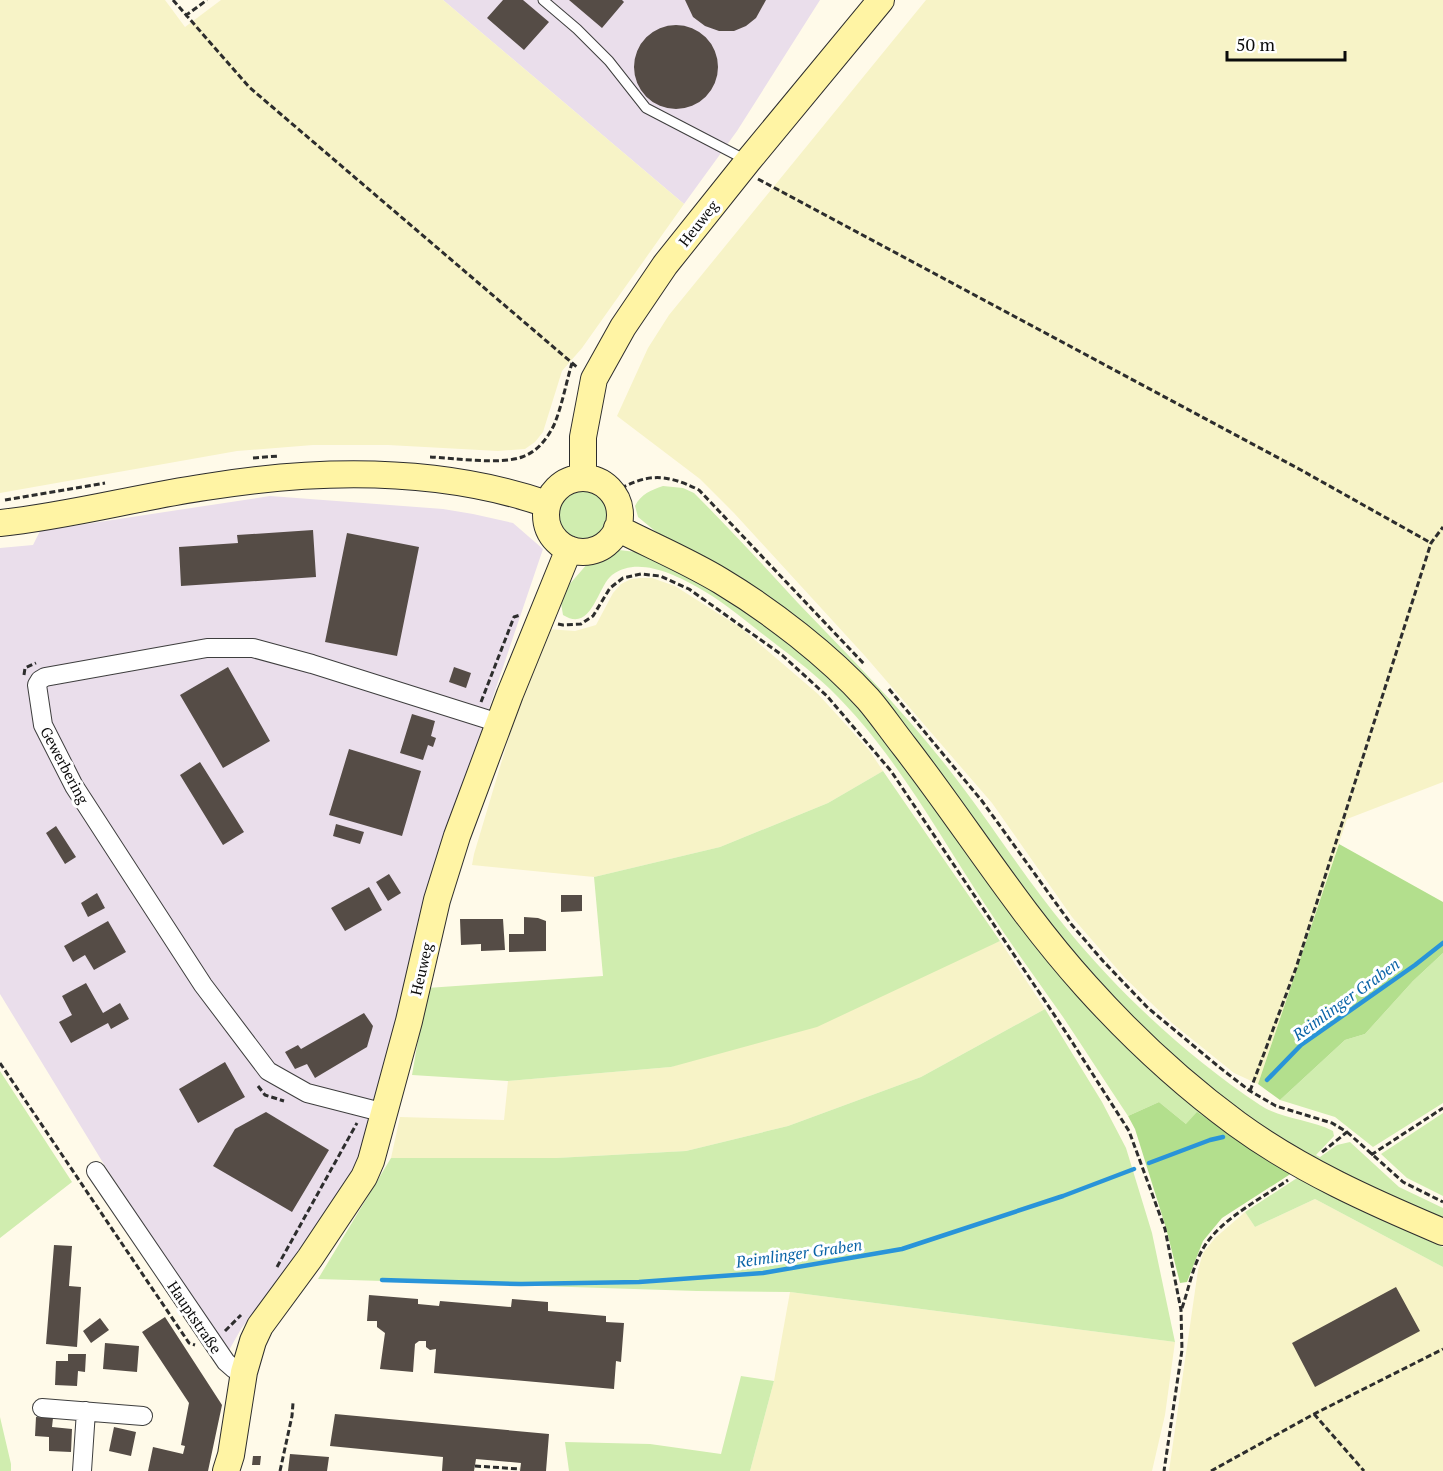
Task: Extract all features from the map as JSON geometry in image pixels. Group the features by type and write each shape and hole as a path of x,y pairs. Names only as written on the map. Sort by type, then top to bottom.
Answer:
{"main road":[{"name":"Heuweg","path":"583,477 583,437 594,379 622,327 665,265 744,165 881,0"},
{"path":"0,523 206,487 277,478 346,475 410,477 470,485 514,493 547,504"},
{"path":"583,477 594,479 613,493 620,510 618,528 603,546 592,550 569,549 552,535 547,525 547,504 561,485 572,479 583,477"},
{"path":"618,528 721,581 774,617 824,658 867,699 971,836 1040,932 1118,1020 1179,1076 1238,1124 1304,1166 1380,1205 1443,1232"},
{"name":"Heuweg","path":"244,1372 260,1326 310,1258 364,1177 371,1161 385,1113 437,900 457,836 539,620 569,549"},
{"path":"226,1471 231,1455 244,1372"}],"street":[{"name":"Gewerbering","path":"385,1113 307,1093 268,1071 203,985 74,786 43,725 37,685 45,677 207,648 253,648 312,664 499,723"},
{"name":"Hauptstraße","path":"96,1171 212,1343 226,1362 234,1369 244,1372"},
{"path":"42,1408 143,1416"},
{"path":"82,1471 86,1411"}],"lane":[{"path":"543,0 609,61 646,108 744,165"}],"path":[{"path":"174,0 185,16 249,87 572,363 594,379"},
{"path":"185,16 207,0"},
{"path":"744,165 1431,543"},
{"path":"613,493 630,483 662,477 699,490 872,672"},
{"path":"1250,1091 1296,968 1431,543 1443,527"},
{"path":"480,705 514,617 519,614 563,625 581,624 593,616 610,588 622,578 641,574 660,576 689,589 782,656 827,696 891,771 1129,1131 1165,1229 1182,1310 1182,1350 1164,1471"},
{"path":"24,676 25,668 42,662"},
{"path":"887,688 982,801 1071,924 1149,1008 1250,1091 1276,1106 1332,1123 1347,1132 1403,1182 1443,1202"},
{"path":"253,1079 265,1095 287,1102"},
{"path":"1371,1155 1443,1108"},
{"path":"273,1274 358,1122 349,1119"},
{"path":"1321,1153 1347,1132"},
{"path":"1182,1310 1199,1256 1206,1244 1235,1216 1291,1178"},
{"path":"212,1343 248,1308"},
{"path":"1211,1471 1314,1414 1443,1349"},
{"path":"279,1471 293,1403"},
{"path":"1314,1414 1364,1471"},
{"path":"475,1466 506,1470 520,1469"}],"shaded area":[{"path":"0,0 165,0 185,27 221,0 443,0 684,204 582,348 562,371 543,432 525,449 498,451 388,445 313,445 237,451 0,493"},
{"path":"443,0 820,0 737,131 684,204"},
{"path":"926,0 1443,0 1443,782 1347,819 1258,1084 1234,1073 1172,1023 1125,978 1072,917 992,803 865,656 700,479 617,416 648,348 669,315"},
{"path":"270,496 443,509 473,514 513,523 543,549 441,850 364,1160 241,1329 228,1352 105,1166 0,994 0,548 33,545 40,531"},
{"path":"652,578 675,586 741,628 818,694 869,750 883,771 828,803 720,847 594,877 472,865 529,670 547,629 575,631 596,625 613,593 621,584 631,579"},
{"path":"1000,941 1045,1009 921,1077 788,1126 686,1151 556,1158 391,1158 400,1117 504,1120 508,1081 671,1067"},
{"path":"1315,1199 1443,1267 1443,1471 1169,1471 1198,1270 1203,1253 1215,1238 1245,1212 1255,1227"},
{"path":"790,1292 1175,1342 1165,1415 1152,1471 750,1471 774,1381"}],"green space":[{"path":"582,486 592,488 601,494 607,503 609,513 607,523 601,532 592,538 582,540 572,538 563,532 557,523 555,513 557,503 563,494 572,488"},
{"path":"663,486 683,488 694,493 891,701 960,783 1067,929 1157,1024 1207,1067 1268,1110 1333,1131 1334,1136 1316,1155 1320,1157 1337,1145 1350,1142 1399,1187 1443,1208 1443,1223 1310,1159 1229,1106 1148,1035 1053,932 910,740 638,517 635,506 640,498"},
{"path":"610,549 645,553 725,594 826,672 875,725 990,878 1249,1140 1186,1124 1159,1102 1128,1116 1063,1017 997,923 915,794 875,739 822,681 737,614 705,592 667,572 633,567 612,575 593,606 581,618 573,619 563,615 561,603 568,586 595,555"},
{"path":"883,771 1000,941 817,1027 671,1067 508,1081 412,1075 427,988 603,976 594,877 720,847 828,803"},
{"path":"1339,844 1443,902 1443,953 1413,981 1365,1034 1345,1040 1280,1100 1258,1084"},
{"path":"1443,953 1443,1103 1373,1147 1335,1117 1280,1100 1345,1040 1365,1034 1413,981"},
{"path":"1045,1009 1102,1102 1126,1148 1152,1233 1175,1342 790,1292 318,1279 391,1158 556,1158 686,1151 788,1126 921,1077"},
{"path":"0,1071 72,1182 0,1238"},
{"path":"1159,1102 1186,1124 1197,1112 1292,1173 1222,1218 1203,1241 1187,1282 1180,1283 1166,1228 1135,1129 1128,1116"},
{"path":"1443,1113 1443,1196 1407,1178 1381,1154"},
{"path":"1297,1178 1355,1208 1443,1247 1443,1267 1315,1199 1255,1227 1245,1212"},
{"path":"741,1376 774,1381 750,1471 569,1471 565,1442 650,1444 721,1454"},
{"path":"0,1417 11,1464 11,1471 0,1471"}],"building":[{"path":"503,0 523,0 549,22 524,50 487,18"},
{"path":"569,0 622,0 624,2 602,28"},
{"path":"685,0 766,0 756,18 746,26 734,31 719,31 705,26 693,17"},
{"path":"676,25 692,28 706,37 715,51 718,67 715,83 706,97 692,106 676,109 660,106 646,97 637,83 634,67 637,51 646,37 660,28"},
{"path":"313,530 316,577 181,586 179,547 238,543 237,535"},
{"path":"347,533 419,547 397,656 325,642"},
{"path":"228,667 270,741 223,768 180,695"},
{"path":"454,667 471,673 466,688 449,682"},
{"path":"412,714 435,721 431,736 436,738 433,747 428,745 423,760 400,753"},
{"path":"349,749 421,771 402,836 329,815"},
{"path":"200,762 244,832 223,845 180,775"},
{"path":"336,824 364,832 360,844 333,836"},
{"path":"56,826 76,857 65,864 46,833"},
{"path":"389,874 401,893 388,901 376,882"},
{"path":"369,887 382,910 345,931 331,908"},
{"path":"97,893 105,908 88,917 81,903"},
{"path":"561,895 582,895 582,911 561,912"},
{"path":"524,917 546,921 546,951 509,952 509,934 524,934"},
{"path":"460,919 503,919 505,950 481,951 481,944 461,945"},
{"path":"108,921 126,952 94,970 85,955 73,962 64,946"},
{"path":"86,983 103,1013 120,1003 129,1019 111,1029 108,1023 71,1043 59,1022 72,1015 62,996"},
{"path":"364,1013 373,1026 367,1047 315,1078 307,1064 295,1069 285,1052 298,1045 301,1049"},
{"path":"225,1062 245,1097 198,1123 179,1089"},
{"path":"266,1112 329,1150 292,1212 213,1166 235,1129"},
{"path":"54,1245 72,1246 69,1286 81,1287 77,1347 46,1344"},
{"path":"1396,1287 1420,1331 1315,1387 1292,1343"},
{"path":"369,1295 418,1299 418,1304 439,1306 440,1301 511,1307 512,1299 548,1302 548,1311 606,1316 606,1322 624,1323 621,1362 616,1361 614,1389 434,1373 436,1349 430,1350 426,1347 426,1341 419,1341 415,1344 413,1372 380,1369 385,1333 377,1327 377,1321 367,1321"},
{"path":"165,1317 222,1405 208,1471 148,1471 153,1447 183,1454 185,1446 181,1445 189,1403 142,1332"},
{"path":"100,1318 109,1330 91,1343 83,1331"},
{"path":"105,1343 139,1346 137,1372 103,1369"},
{"path":"68,1354 86,1354 85,1372 78,1371 77,1386 55,1385 56,1361 68,1361"},
{"path":"335,1414 549,1434 546,1471 520,1471 521,1463 476,1459 474,1471 442,1471 443,1457 330,1446"},
{"path":"36,1417 53,1418 52,1427 72,1429 71,1452 49,1451 49,1437 35,1436"},
{"path":"114,1427 136,1432 131,1456 109,1451"},
{"path":"290,1454 329,1457 327,1471 288,1471"},
{"path":"253,1456 261,1456 260,1465 252,1465"}],"waterway":[{"name":"Reimlinger Graben","path":"1267,1080 1301,1045 1443,943"},
{"name":"Reimlinger Graben","path":"1149,1163 1223,1137"},
{"name":"Reimlinger Graben","path":"382,1280 521,1284 639,1282 763,1273 902,1249 1063,1196 1134,1169"}]}
